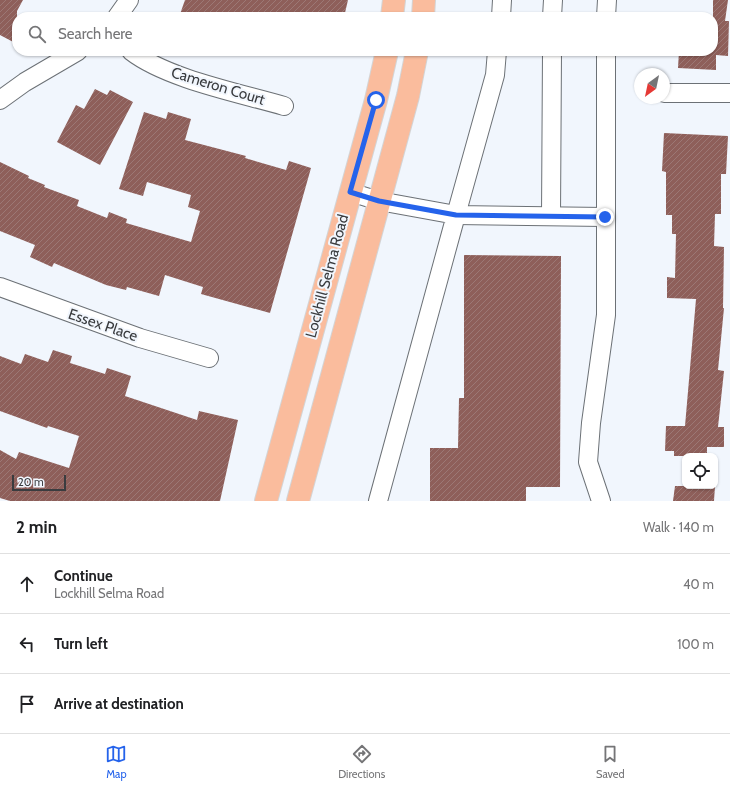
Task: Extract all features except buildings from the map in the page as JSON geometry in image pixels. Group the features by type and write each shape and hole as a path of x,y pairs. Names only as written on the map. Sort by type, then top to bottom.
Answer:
{"main road":[{"path":"393,12 394,0"},
{"path":"423,12 424,0"},
{"name":"Lockhill Selma Road","path":"266,501 376,100 386,56"},
{"name":"Lockhill Selma Road","path":"298,501 408,96 416,56"}],"street":[{"path":"121,12 130,0"},
{"path":"501,12 502,0"},
{"path":"552,12 553,0"},
{"path":"606,12 607,0"},
{"path":"0,100 25,82 69,56"},
{"name":"Cameron Court","path":"140,56 164,70 223,89 284,106"},
{"path":"378,501 495,75 497,56"},
{"path":"551,216 552,56"},
{"path":"600,501 588,462 591,423 606,315 606,56"},
{"path":"670,93 730,93"},
{"path":"350,192 379,201 456,215 605,217"},
{"name":"Essex Place","path":"0,288 140,338 209,358"}],"route":[{"path":"376,100 350,192 379,201 456,215 605,217"}]}
